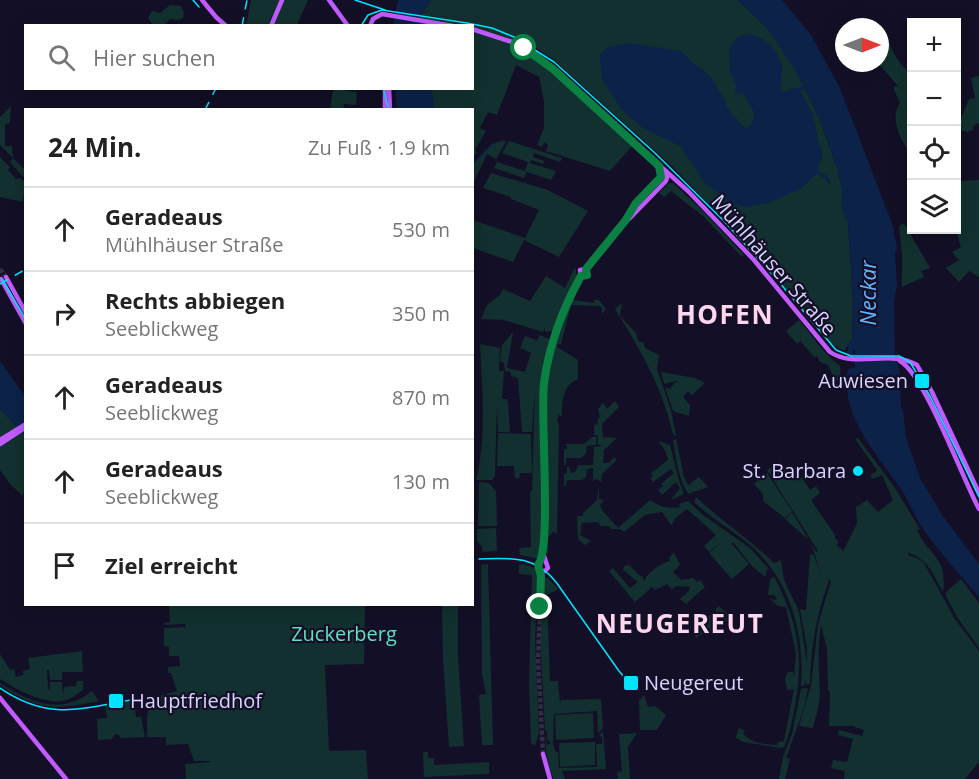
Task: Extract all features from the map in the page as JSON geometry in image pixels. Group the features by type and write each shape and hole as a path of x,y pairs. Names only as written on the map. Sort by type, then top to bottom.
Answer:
{"main road":[{"path":"202,0 224,24"},
{"path":"272,24 282,0"},
{"path":"329,0 347,24"},
{"path":"372,24 376,16 388,14 442,24"},
{"name":"Mühlhäuser Straße","path":"474,30 502,38 543,61 702,204 751,256 826,349 840,357 899,360 917,365 930,398"},
{"path":"385,108 387,90"},
{"path":"387,90 390,108"},
{"path":"659,166 664,180"},
{"path":"543,562 545,512 542,422 544,379 550,347 568,299 581,276 579,270 586,269 625,221 641,197 664,180 668,174"},
{"path":"664,180 676,181"},
{"path":"3,278 24,310"},
{"path":"3,278 24,320"},
{"path":"930,398 979,493"},
{"path":"930,398 979,509"},
{"path":"0,442 24,426"},
{"path":"542,572 548,566 543,562"},
{"path":"540,607 542,572 538,565 543,562"},
{"path":"0,699 66,779"},
{"path":"543,755 551,779"}],"green space":[{"path":"251,0 280,0 268,24 246,24"},
{"path":"284,0 308,0 297,24 274,24"},
{"path":"431,0 738,0 768,29 796,71 820,120 837,168 842,189 842,203 848,223 853,303 852,340 844,351 829,342 761,259 673,167 553,59 522,39 521,51 537,61 587,102 633,145 610,171 546,151 548,145 545,142 542,147 537,145 544,128 544,101 539,77 516,65 497,115 488,112 480,128 486,131 475,150 477,152 474,156 474,108 433,108 431,90 474,90 474,24 420,24 421,15"},
{"path":"170,5 181,6 184,13 183,18 179,20 170,19 165,24 152,24 148,18 152,11 160,13"},
{"path":"889,44 900,63 907,70 907,148 900,136 896,122 900,103 893,87 898,86 886,72 889,72"},
{"path":"979,76 979,123 973,126 973,130 967,132 961,130 961,119 969,99 975,98 971,78"},
{"path":"333,91 356,92 356,105 344,104 343,108 330,108"},
{"path":"11,106 10,123 5,124 5,146 12,146 13,158 0,145 0,117"},
{"path":"503,140 506,142 496,159 487,154 474,182 474,163 490,145"},
{"path":"509,141 562,158 560,162 534,153 533,157 544,161 543,164 532,160 530,163 556,171 551,180 527,172 524,178 494,168 497,162 525,171 528,162 502,153"},
{"path":"0,157 10,167 8,170 16,179 20,178 24,181 24,192 23,202 0,197"},
{"path":"13,158 24,168 23,177 10,162"},
{"path":"491,173 548,190 588,211 559,257 524,240 513,262 474,248 474,220 525,238 539,210 511,199 511,197 483,188"},
{"path":"979,180 979,277 969,271 959,282 946,268 959,260 952,252 961,247 958,234 961,234 961,181"},
{"path":"669,183 673,183 705,213 744,255 742,257 703,216 672,192 674,189 664,197 659,193"},
{"path":"904,223 907,234 910,234 930,268 921,271 924,277 902,287 902,253 899,226"},
{"path":"575,267 577,276 553,331 545,332 545,327 543,332 504,320 481,319 487,305 500,295 503,289 530,301 546,276 565,288"},
{"path":"594,300 599,300 606,309 602,314 602,308 599,306 571,305 561,344 557,347 578,360 578,379 566,390 562,417 557,413 559,425 557,535 554,531 548,537 548,554 546,554 544,397 553,344 569,301 594,303"},
{"path":"622,303 620,316 636,333 638,341 644,343 645,348 659,355 657,369 671,410 676,436 673,434 663,400 650,369 615,309"},
{"path":"798,321 840,366 841,381 836,381 828,365 820,362 817,356 814,357 801,342 802,340 797,344 786,331"},
{"path":"513,332 507,368 525,372 531,353 520,348 525,336 536,340 535,343 540,335 549,339 540,412 543,523 539,559 520,555 519,548 531,547 530,492 532,490 535,388 532,432 522,432 518,378 511,376 511,372 505,371 504,363 500,361 502,345"},
{"path":"480,344 500,348 499,371 504,371 502,399 507,399 508,403 510,432 498,432 497,405 495,476 492,480 476,480 483,429"},
{"path":"661,372 695,378 705,383 692,395 688,391 683,397 690,405 689,416 673,411 665,387 670,389 675,382 679,384 676,381 664,384"},
{"path":"615,401 619,407 602,424 603,437 617,438 604,450 603,463 609,463 614,457 617,460 602,474 601,482 596,479 593,481 593,468 587,469 586,477 582,480 567,480 564,486 564,474 567,473 567,467 571,473 575,472 578,465 593,465 594,447 602,446 598,444 598,436 594,435 594,425 598,424 600,417 598,409 603,403 607,409"},
{"path":"0,409 24,435 23,496 0,470"},
{"path":"498,433 531,434 532,473 520,473 519,479 515,478 514,466 497,466"},
{"path":"592,437 597,437 596,445 587,446 586,453 581,458 566,458 566,465 564,465 564,449 567,449 567,446 564,444 584,444"},
{"path":"858,438 893,485 920,529 917,530 921,539 940,563 944,580 943,592 926,564 916,556 909,553 908,555 924,563 955,619 979,651 979,762 965,779 844,779 845,771 831,768 833,760 847,762 853,739 838,735 839,730 862,736 864,730 852,726 829,726 830,692 828,690 827,649 821,625 818,710 813,728 799,726 811,685 818,624 831,581 824,577 829,581 815,632 810,684 806,685 805,680 804,686 801,686 802,666 797,627 785,590 763,558 749,544 694,502 696,497 774,563 781,560 784,580 799,612 807,663 807,648 800,609 806,610 810,555 813,554 821,573 811,543 816,552 818,551 767,470 781,461 792,479 800,475 810,490 816,486 820,493 811,500 835,535 838,541 837,546 843,550 842,554 857,523 856,507 867,500 878,512 893,500 882,475 873,479 870,476 877,470 855,439"},
{"path":"676,439 684,477 688,485 699,477 708,487 688,494 678,468 673,440"},
{"path":"658,441 670,445 684,494 671,500 680,488 676,482 662,495 658,490 663,486 661,484 674,473 671,469 653,482 650,478 653,476 651,473 668,460 665,450"},
{"path":"767,473 792,511 785,518 763,501 763,494 754,484"},
{"path":"479,482 489,483 496,491 497,526 478,526"},
{"path":"599,486 599,499 604,500 600,505 602,510 618,528 650,500 661,506 672,508 680,507 679,504 688,501 703,515 750,548 768,568 765,577 752,566 733,542 732,544 749,564 732,579 709,553 722,541 709,552 704,546 716,535 687,509 674,519 671,525 662,512 645,515 624,532 620,529 611,529 609,526 601,526 598,522 582,523 580,535 591,541 585,545 578,539 577,516 583,516 583,513 597,500"},
{"path":"792,512 809,540 785,519"},
{"path":"496,528 497,551 482,552 482,547 477,541 477,529"},
{"path":"674,552 680,565 673,572 681,580 693,578 697,582 700,580 705,587 686,604 680,599 690,587 676,586 672,589 667,584 655,590 652,587 649,587 651,588 635,602 609,571 613,568 630,588 638,582 623,570 624,566 629,565 641,577 642,575 644,581 655,569 670,561 669,558"},
{"path":"488,564 493,745 482,745 479,695 486,694 482,674 481,565"},
{"path":"524,564 534,568 538,574 535,639 539,733 535,746 531,743 529,683 532,575 519,574 519,565"},
{"path":"773,577 783,595 794,625 799,655 795,706 788,737 784,747 781,748 743,742 736,738 740,728 745,731 743,733 746,737 758,743 777,745 778,742 784,741 794,689 787,690 785,678 788,672 793,672 794,677 796,654 786,607 778,606 769,598 775,600 777,598 774,595 768,595 770,579"},
{"path":"545,578 548,578 558,589 547,595 550,681 558,681 560,704 561,700 601,699 603,728 598,733 597,711 554,714 553,743 555,751 558,752 559,768 597,767 596,744 602,744 602,737 599,736 603,731 606,769 562,771 565,779 554,779 546,751 545,733 547,745 551,743 547,739 547,730 545,732 540,636"},
{"path":"961,579 979,603 979,648 957,617 946,596 946,592"},
{"name":"Hauptfriedhof","path":"169,606 365,606 364,664 325,665 329,751 366,750 368,779 186,779 185,764 211,761 194,761 188,744 166,745 166,737 147,737 150,698 177,691 171,673 168,673 168,667 180,666 179,656 169,656 169,647 164,646 164,628 186,627 185,624 164,625 170,622"},
{"path":"442,606 458,606 458,656 464,746 449,747"},
{"path":"719,606 731,617 712,633 708,630 696,638 694,630 704,621 704,618 716,613"},
{"path":"82,651 83,672 62,672 62,680 50,680 49,670 47,670 50,691 50,682 62,682 63,694 64,687 76,686 77,681 83,681 83,690 68,700 54,701 38,698 0,679 0,654 10,670 14,669 16,677 30,669 28,658"},
{"path":"0,683 23,696 46,704 68,703 92,691 99,701 58,707 36,704 13,694"},
{"path":"807,688 804,708 786,758 790,759 785,779 779,779 783,757 792,734 801,689"},
{"path":"644,695 648,707 655,706 666,715 657,730 640,730 639,701"},
{"path":"134,701 136,717 141,717 145,737 120,738 115,734 112,739 98,740 97,719 107,718 105,705"},
{"path":"593,713 594,738 556,740 555,715"},
{"path":"637,733 628,747 630,779 618,779 617,772 622,771 619,734"},
{"path":"595,742 595,765 560,767 559,743"},
{"path":"423,752 428,752 428,758 434,758 434,765 489,762 489,774 424,777"}],"water":[{"path":"398,0 431,0 421,15 420,24 393,24"},
{"name":"Neckar","path":"738,0 782,0 811,35 840,88 893,226 897,248 895,252 897,286 894,301 895,354 900,374 901,409 903,409 906,438 921,480 942,515 979,564 979,597 923,529 903,492 863,435 855,419 849,403 847,386 848,369 855,368 855,350 853,350 853,361 847,361 848,346 852,340 853,303 848,223 841,206 842,189 837,168 820,120 796,71 768,29"},
{"path":"747,34 765,40 775,50 782,67 782,92 797,87 801,92 813,113 822,160 819,162 819,174 816,174 802,188 768,203 747,207 734,205 705,183 680,146 643,128 622,110 603,81 600,54 608,47 630,43 681,51 709,75 732,115 742,126 748,127 753,122 754,112 743,93 735,94 736,85 730,72 729,49 736,38"},
{"path":"395,90 432,90 434,108 397,108"},
{"path":"0,361 24,395 24,435 0,409"}],"waterway":[{"path":"474,163 492,144"},
{"path":"819,173 825,175 830,182"},
{"path":"819,174 829,183"}],"tunnel":[{"path":"0,269 6,277"},
{"path":"540,607 538,659 543,754"}],"tram line":[{"path":"193,0 199,7"},
{"path":"355,0 385,10"},
{"path":"362,24 368,15 382,10 472,24"},
{"path":"474,24 492,28 514,37 554,62 656,154 724,221 836,350 851,356 899,356 910,362 931,398 979,497"},
{"path":"384,90 388,108"},
{"path":"2,279 24,317"},
{"path":"479,559 521,560 548,573 636,691"},
{"path":"0,688 18,699 51,709 67,710 137,699"}],"railway":[{"path":"242,24 247,0"},
{"path":"206,108 215,90"},
{"path":"0,284 24,270"}],"place":[{"name":"Auwiesen","path":"922,381"},
{"name":"St. Barbara","path":"858,471"},
{"name":"Neugereut","path":"631,683"},
{"name":"Hauptfriedhof","path":"116,701"}],"district":[{"name":"HOFEN","path":"725,315"},
{"name":"NEUGEREUT","path":"680,624"}],"route":[{"path":"524,48 568,82 659,166 662,173 601,248 586,269 587,275 581,276 568,299 550,347 545,373 542,422 545,512 544,550 538,565 541,576 540,607"}],"park label":[{"name":"Zuckerberg","path":"344,634"}]}
